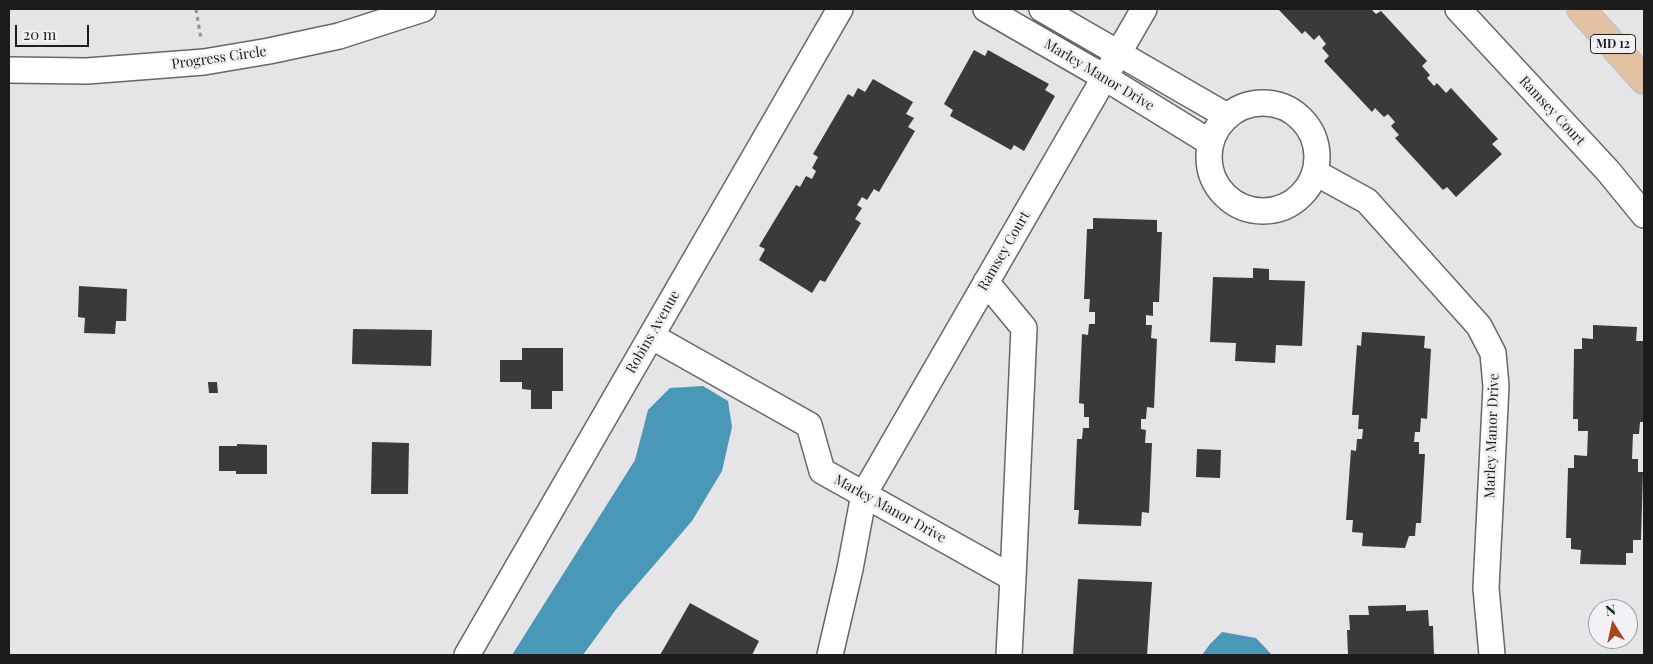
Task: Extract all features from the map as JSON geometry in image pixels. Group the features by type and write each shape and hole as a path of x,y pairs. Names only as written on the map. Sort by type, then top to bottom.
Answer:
{"main road":[{"name":"MD 12","path":"1581,9 1644,80"}],"street":[{"name":"Progress Circle","path":"9,70 87,71 204,62 269,52 339,36 423,9"},
{"name":"Robins Avenue","path":"467,655 840,9"},
{"name":"Marley Manor Drive","path":"986,9 1211,142"},
{"name":"Marley Manor Drive","path":"1042,9 1227,116"},
{"name":"Ramsey Court","path":"830,655 850,569 864,494 1144,9"},
{"name":"Ramsey Court","path":"1458,9 1608,171 1644,215"},
{"path":"1266,102 1286,107 1303,118 1313,132 1318,150 1316,173 1305,193 1288,206 1272,211 1249,210 1235,204 1221,191 1211,172 1209,154 1211,142 1219,125 1227,116 1247,105 1266,102"},
{"name":"Marley Manor Drive","path":"1316,173 1367,201 1479,326 1493,353 1496,386 1486,588 1492,655"},
{"path":"986,282 1024,328 1009,655"},
{"name":"Marley Manor Drive","path":"651,336 809,424 822,471 1013,578"}],"water":[{"path":"703,386 728,401 732,427 722,471 692,521 617,608 583,655 512,655 635,460 648,410 670,388"},
{"path":"1222,632 1256,638 1272,655 1202,655"}],"building":[{"path":"1278,9 1371,9 1376,14 1381,11 1427,61 1422,66 1430,75 1427,78 1434,86 1437,83 1446,93 1451,88 1498,139 1492,144 1502,154 1456,197 1447,187 1443,190 1395,138 1399,135 1391,126 1395,122 1388,114 1384,117 1375,108 1372,112 1324,61 1329,56 1322,48 1326,44 1319,35 1314,40 1305,31 1302,34"},
{"path":"974,50 985,56 988,50 1049,84 1045,90 1055,96 1024,151 1014,145 1011,150 950,116 953,110 944,104"},
{"path":"873,79 913,102 906,114 914,118 908,127 915,131 879,192 874,189 867,200 862,197 857,205 862,208 855,219 861,223 825,282 820,280 812,293 759,260 765,249 759,246 796,185 800,187 806,176 812,179 816,171 812,168 818,157 813,154 848,94 853,97 858,88 865,92"},
{"path":"1093,218 1157,220 1157,232 1162,232 1159,302 1153,302 1153,316 1146,315 1146,325 1152,325 1151,338 1157,339 1154,408 1147,407 1146,419 1141,419 1141,429 1146,430 1145,443 1152,443 1149,513 1142,512 1141,526 1078,524 1079,510 1074,510 1077,439 1082,439 1083,428 1089,428 1089,417 1084,417 1084,404 1079,403 1082,334 1088,335 1089,324 1095,324 1095,312 1089,312 1090,299 1084,299 1087,229 1093,229"},
{"path":"1253,268 1269,269 1269,280 1305,281 1302,346 1276,345 1275,363 1235,361 1236,343 1210,342 1213,277 1253,278"},
{"path":"79,286 127,289 126,321 116,321 115,334 84,333 85,318 78,317"},
{"path":"1593,325 1637,327 1636,341 1644,341 1644,422 1640,422 1639,434 1633,434 1632,459 1638,459 1638,472 1643,472 1641,540 1633,540 1633,553 1626,553 1626,565 1580,564 1581,550 1571,549 1571,538 1566,538 1568,468 1574,468 1574,455 1587,456 1588,431 1578,431 1578,419 1573,419 1574,349 1582,349 1582,338 1593,339"},
{"path":"353,329 432,330 431,366 352,364"},
{"path":"1362,332 1425,336 1424,348 1431,349 1427,419 1421,418 1420,432 1415,432 1414,442 1419,442 1419,454 1425,454 1421,523 1416,523 1415,536 1409,536 1405,548 1362,546 1363,533 1352,532 1353,520 1346,520 1351,450 1356,451 1357,439 1362,439 1363,429 1358,429 1359,415 1352,415 1357,345 1361,346"},
{"path":"522,348 563,348 563,391 552,391 552,409 531,409 531,390 522,389 522,382 500,382 500,360 522,360"},
{"path":"208,382 217,382 218,393 209,393"},
{"path":"372,442 409,443 408,494 371,494"},
{"path":"237,444 267,445 267,474 236,474 236,471 219,471 219,446 237,446"},
{"path":"1197,449 1221,450 1220,478 1196,477"},
{"path":"1078,579 1152,582 1147,655 1073,655"},
{"path":"690,603 759,641 752,655 660,655"},
{"path":"1406,605 1406,611 1428,610 1429,626 1433,626 1434,655 1348,655 1347,630 1350,630 1349,615 1369,615 1368,606"}]}
